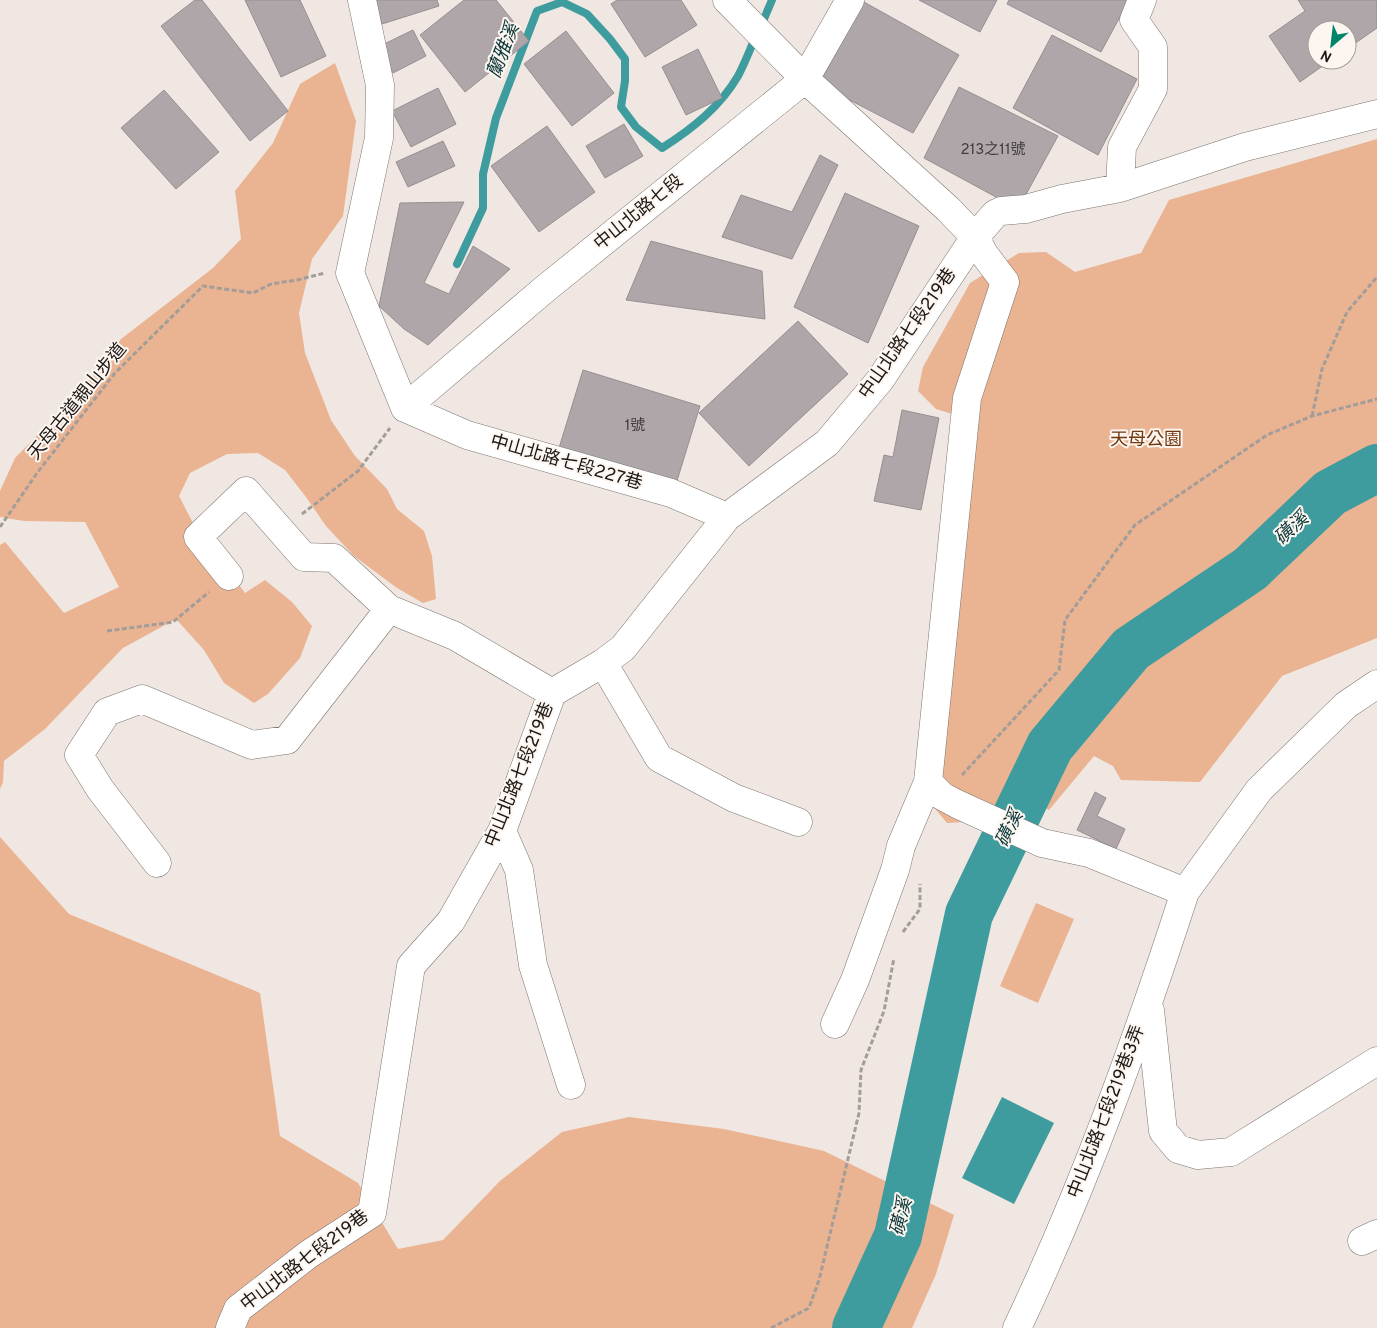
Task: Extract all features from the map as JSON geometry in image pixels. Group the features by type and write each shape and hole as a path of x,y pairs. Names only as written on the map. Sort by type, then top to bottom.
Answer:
{"street":[{"path":"362,0 380,85 379,138 350,273 405,408"},
{"path":"727,0 805,79 948,209 975,237 984,254 1005,282 967,398 928,782 900,846 895,870 858,971 835,1024"},
{"name":"中山北路七段","path":"405,408 546,288 805,79 850,0"},
{"path":"1120,188 1122,147 1153,89 1153,47 1134,20 1142,0"},
{"name":"中山北路七段219巷","path":"230,1328 238,1309 309,1254 372,1213 411,966 451,921 502,831 552,693 603,663 623,648 727,517 827,443 880,380 975,237 995,214 1001,211 1026,209 1062,199 1120,188 1245,147 1377,114"},
{"name":"中山北路七段227巷","path":"405,408 467,435 671,493 727,517"},
{"path":"229,576 198,537 246,491 304,558 334,558 389,609 455,636 552,693"},
{"path":"157,863 100,789 79,755 107,712 142,699 252,745 287,740 389,609"},
{"path":"603,663 660,758 734,798 798,822"},
{"name":"中山北路七段219巷3弄","path":"1017,1328 1043,1273 1089,1164 1149,1004 1185,892 1259,790 1346,705 1377,684"},
{"path":"928,782 942,796 1042,843 1089,853 1185,892"},
{"path":"502,831 518,870 533,965 571,1085"},
{"path":"1149,1004 1163,1131 1178,1149 1198,1155 1230,1152 1377,1061"}],"path":[{"name":"天母古道親山步道","path":"0,527 37,474 115,373 203,286 253,293 271,284 333,271"},
{"path":"1312,416 1322,369 1347,312 1377,277"},
{"path":"280,531 358,471 405,408"},
{"path":"107,631 172,622 229,576"}],"green space":[{"path":"335,63 356,121 343,216 312,259 299,313 305,353 331,420 355,456 387,489 397,509 424,531 432,556 436,599 423,603 397,588 354,556 326,526 285,470 258,453 227,454 190,473 179,496 194,525 245,593 265,580 292,602 312,626 300,658 268,694 254,703 224,683 204,650 176,619 123,648 45,729 4,761 3,782 0,789 0,545 5,542 64,613 119,587 85,522 24,521 0,517 0,491 15,458 78,394 121,339 213,268 241,239 235,191 273,143 300,84"},
{"name":"天母公園","path":"1377,139 1377,638 1282,676 1200,782 1121,780 1113,766 1094,756 1049,810 1015,795 1002,807 980,821 947,823 921,792 965,418 936,409 918,391 923,367 970,283 1019,253 1046,252 1075,272 1141,253 1169,200"},
{"path":"0,837 69,914 260,993 280,1136 358,1183 398,1249 443,1240 500,1181 562,1132 629,1117 724,1129 824,1151 954,1215 936,1274 912,1328 0,1328"},
{"path":"1036,903 1074,919 1038,1003 1000,986"}],"water":[{"path":"1002,1097 1054,1123 1014,1204 962,1178"}],"building":[{"path":"195,0 202,0 288,111 250,141 161,26"},
{"path":"245,0 300,0 326,56 281,77"},
{"path":"374,0 437,0 439,6 382,24"},
{"path":"464,0 496,0 529,41 465,92 420,35"},
{"path":"617,0 681,0 697,25 645,57 611,4"},
{"path":"919,0 997,0 980,32"},
{"path":"1009,0 1129,0 1101,52 1007,4"},
{"path":"1298,0 1377,0 1377,28 1357,42 1357,20 1307,20 1307,70 1317,70 1300,82 1269,36 1305,11"},
{"path":"864,2 959,55 913,133 819,84"},
{"path":"413,30 426,56 393,73 380,46"},
{"path":"566,31 614,93 572,126 524,64"},
{"path":"1052,35 1137,79 1098,155 1013,108"},
{"path":"698,49 722,98 686,115 662,67"},
{"path":"959,87 1058,136 1018,209 924,158"},
{"path":"438,88 456,124 411,147 392,111"},
{"path":"164,90 219,152 176,189 121,128"},
{"path":"624,124 643,156 605,178 586,146"},
{"path":"547,126 595,192 539,232 491,166"},
{"path":"443,141 455,166 408,187 396,162"},
{"path":"820,155 838,165 792,259 722,237 741,195 792,212"},
{"path":"845,193 919,226 868,343 794,307"},
{"path":"464,202 424,283 449,294 473,246 510,269 428,345 404,329 379,306 400,203"},
{"path":"651,241 762,271 765,319 626,300"},
{"path":"798,321 848,374 749,466 699,413"},
{"path":"583,370 700,406 676,484 559,448"},
{"path":"902,410 939,418 921,510 874,501 884,455 893,457"},
{"path":"1095,792 1106,798 1097,816 1125,829 1116,849 1077,830"}],"waterway":[{"name":"蘭雅溪","path":"761,26 772,0"},
{"name":"蘭雅溪","path":"457,264 483,208 483,174 496,118 537,11 562,2 587,14 610,39 625,59 625,81 621,107 636,127 662,148 694,125 723,98 738,76 756,36"},
{"name":"磺溪","path":"856,1328 898,1236 969,914 1050,746 1131,649 1250,569 1330,493 1377,468"}]}
